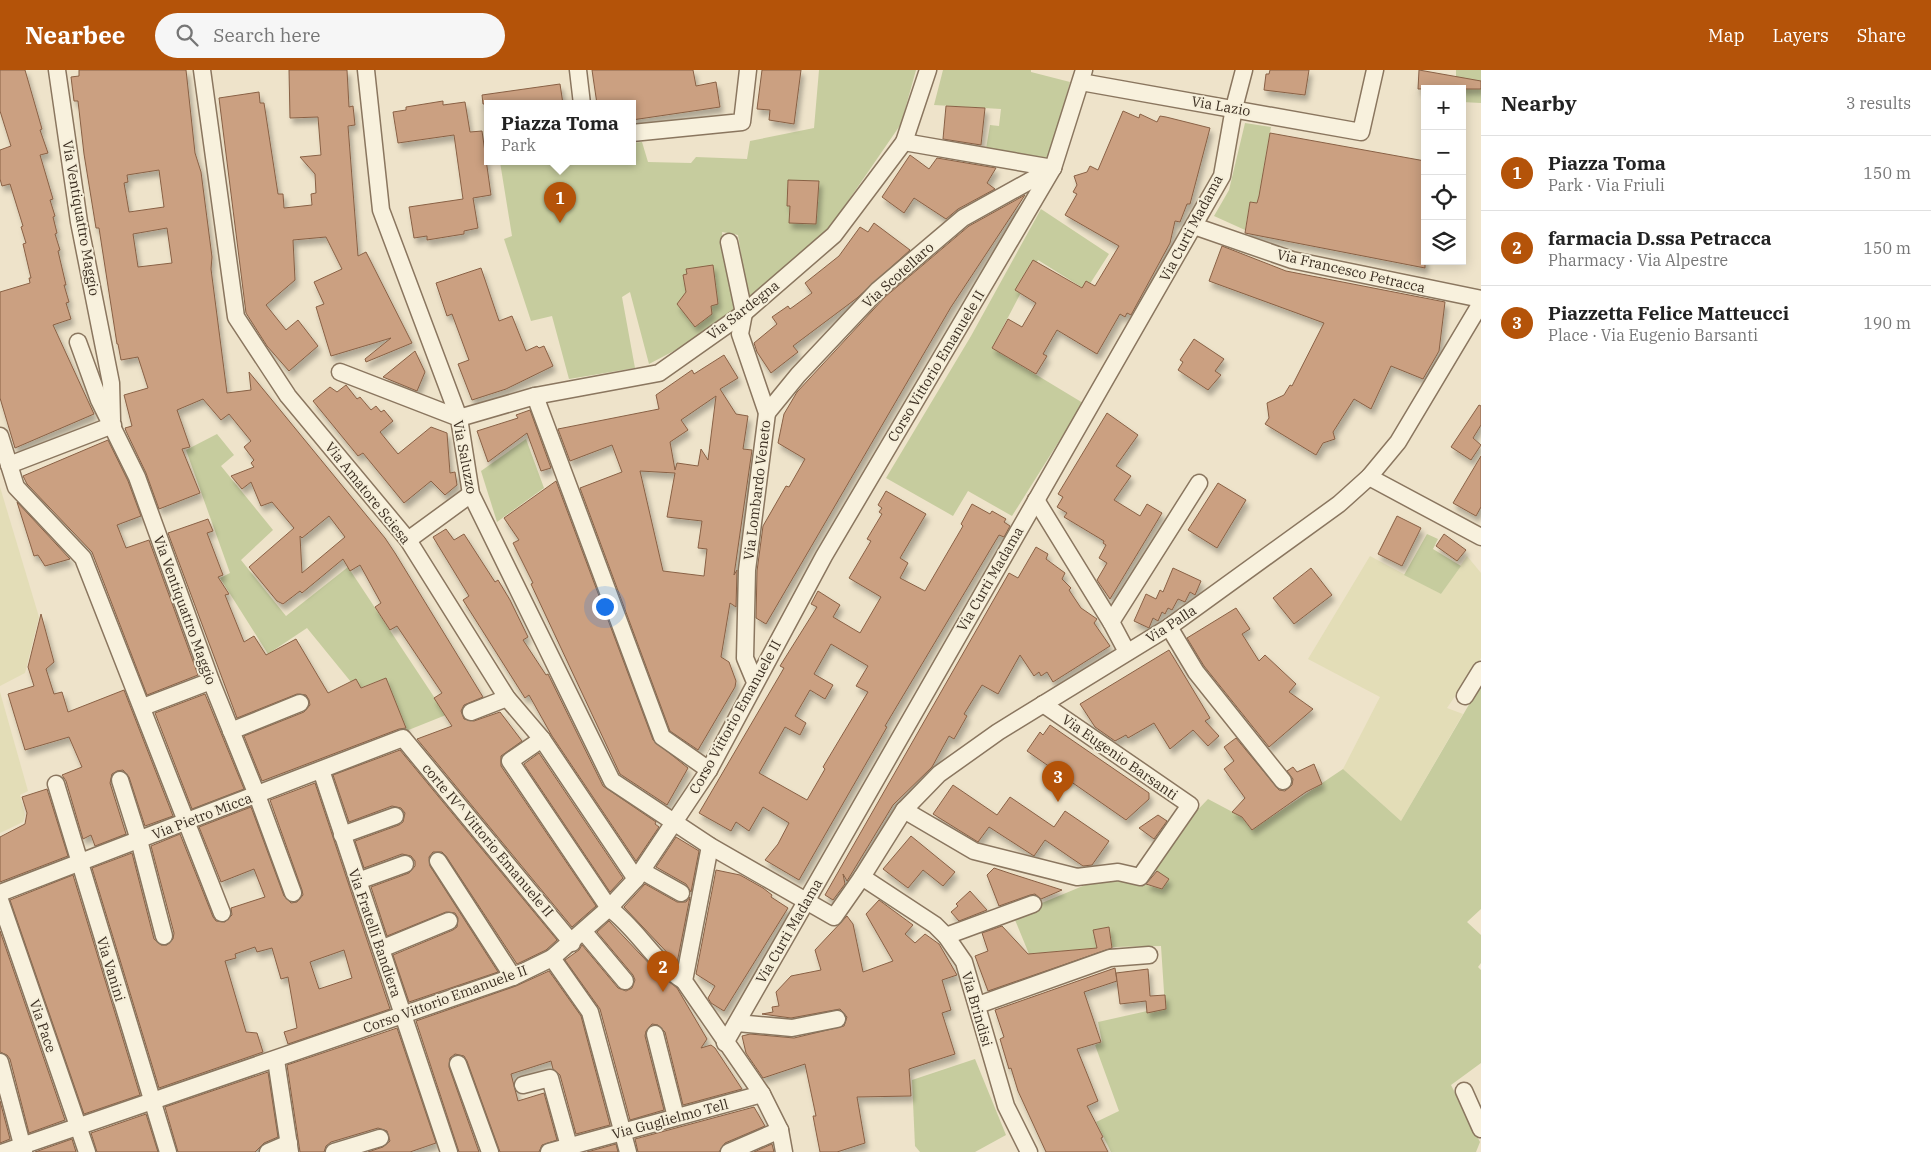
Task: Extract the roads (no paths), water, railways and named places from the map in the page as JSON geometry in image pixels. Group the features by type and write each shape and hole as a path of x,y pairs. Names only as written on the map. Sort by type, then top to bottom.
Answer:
{"street":[{"name":"Via Ventiquattro Maggio","path":"57,70 79,222 112,383 113,425"},
{"name":"Via Amatore Sciesa","path":"202,70 236,317 288,396 408,540 507,698 542,739 639,875"},
{"name":"Via Saluzzo","path":"366,70 381,210 459,418 471,494 612,781 710,846 834,917"},
{"path":"578,70 582,100"},
{"path":"636,133 742,122 748,70"},
{"name":"Via Sardegna","path":"459,418 535,396 659,373 744,313 834,235 904,142 928,70"},
{"name":"Via Curti Madama","path":"725,1043 1222,176 1234,108 1244,70"},
{"name":"Via Lazio","path":"1082,76 1361,132 1375,70"},
{"name":"Corso Vittorio Emanuele II","path":"4,1152 23,1149 78,1127 513,977 552,958 578,938 609,908 639,875 709,770 824,556 1053,168 1082,76"},
{"path":"904,142 1053,168"},
{"name":"Via Scotellaro","path":"767,413 798,375 878,290 963,218 1053,168"},
{"name":"Via Francesco Petracca","path":"1194,226 1292,260 1481,299"},
{"name":"Via Lombardo Veneto","path":"729,242 744,313 740,334 767,413 747,580 745,658 755,682"},
{"name":"Via Palla","path":"834,917 862,877 904,810 939,774 998,732 1168,627 1339,504 1369,476 1398,442 1481,303"},
{"name":"Via Ventiquattro Maggio","path":"78,342 99,400 137,477 211,682 257,795 293,892"},
{"path":"340,372 459,418"},
{"path":"535,396 662,737 709,770"},
{"path":"9,465 113,425"},
{"path":"0,436 16,487 84,558 222,913"},
{"path":"1369,476 1481,537"},
{"path":"1111,622 1200,483"},
{"path":"408,540 471,494"},
{"path":"1036,500 1111,622 1127,652"},
{"path":"1168,627 1196,672 1282,781"},
{"path":"1465,696 1481,670"},
{"path":"143,707 211,682"},
{"path":"472,712 507,698"},
{"path":"231,731 300,703"},
{"name":"Via Eugenio Barsanti","path":"904,810 974,851 1077,877 1118,872 1140,877 1190,805 1044,704"},
{"name":"Via Pietro Micca","path":"0,893 25,881 79,864 403,738"},
{"name":"corte IV^ Vittorio Emanuele II","path":"403,738 578,938 625,981"},
{"path":"542,739 510,761 609,908 620,916 672,974 684,982 762,1094 780,1130 784,1152"},
{"name":"Via Fratelli Bandiera","path":"321,770 449,1152"},
{"path":"120,780 139,840 164,936"},
{"name":"Via Vanini","path":"56,784 151,1102 168,1152"},
{"path":"342,835 395,816"},
{"path":"684,982 710,846"},
{"path":"438,861 513,977"},
{"path":"358,881 405,864"},
{"path":"639,875 681,892"},
{"name":"Via Brindisi","path":"862,877 935,925 946,936 964,962 1006,1106 1029,1152"},
{"name":"Via Pace","path":"0,900 87,1152"},
{"path":"946,936 1033,904"},
{"path":"381,949 449,921"},
{"path":"978,1005 1110,958 1149,955"},
{"path":"552,958 590,1012 621,1132 628,1152"},
{"path":"737,1023 792,1028 837,1019"},
{"path":"654,1034 676,1117"},
{"path":"268,1152 289,1148 276,1060"},
{"path":"0,1062 23,1149"},
{"path":"458,1064 490,1152"},
{"path":"523,1085 550,1078 569,1146"},
{"path":"1464,1091 1481,1128"},
{"name":"Via Guglielmo Tell","path":"549,1152 762,1094"},
{"path":"729,1152 780,1130"},
{"path":"334,1152 380,1138"}],"place":[{"name":"Piazza Toma","path":"560,223"},
{"name":"Piazzetta Felice Matteucci","path":"1058,802"},
{"name":"farmacia D.ssa Petracca","path":"663,992"}]}
